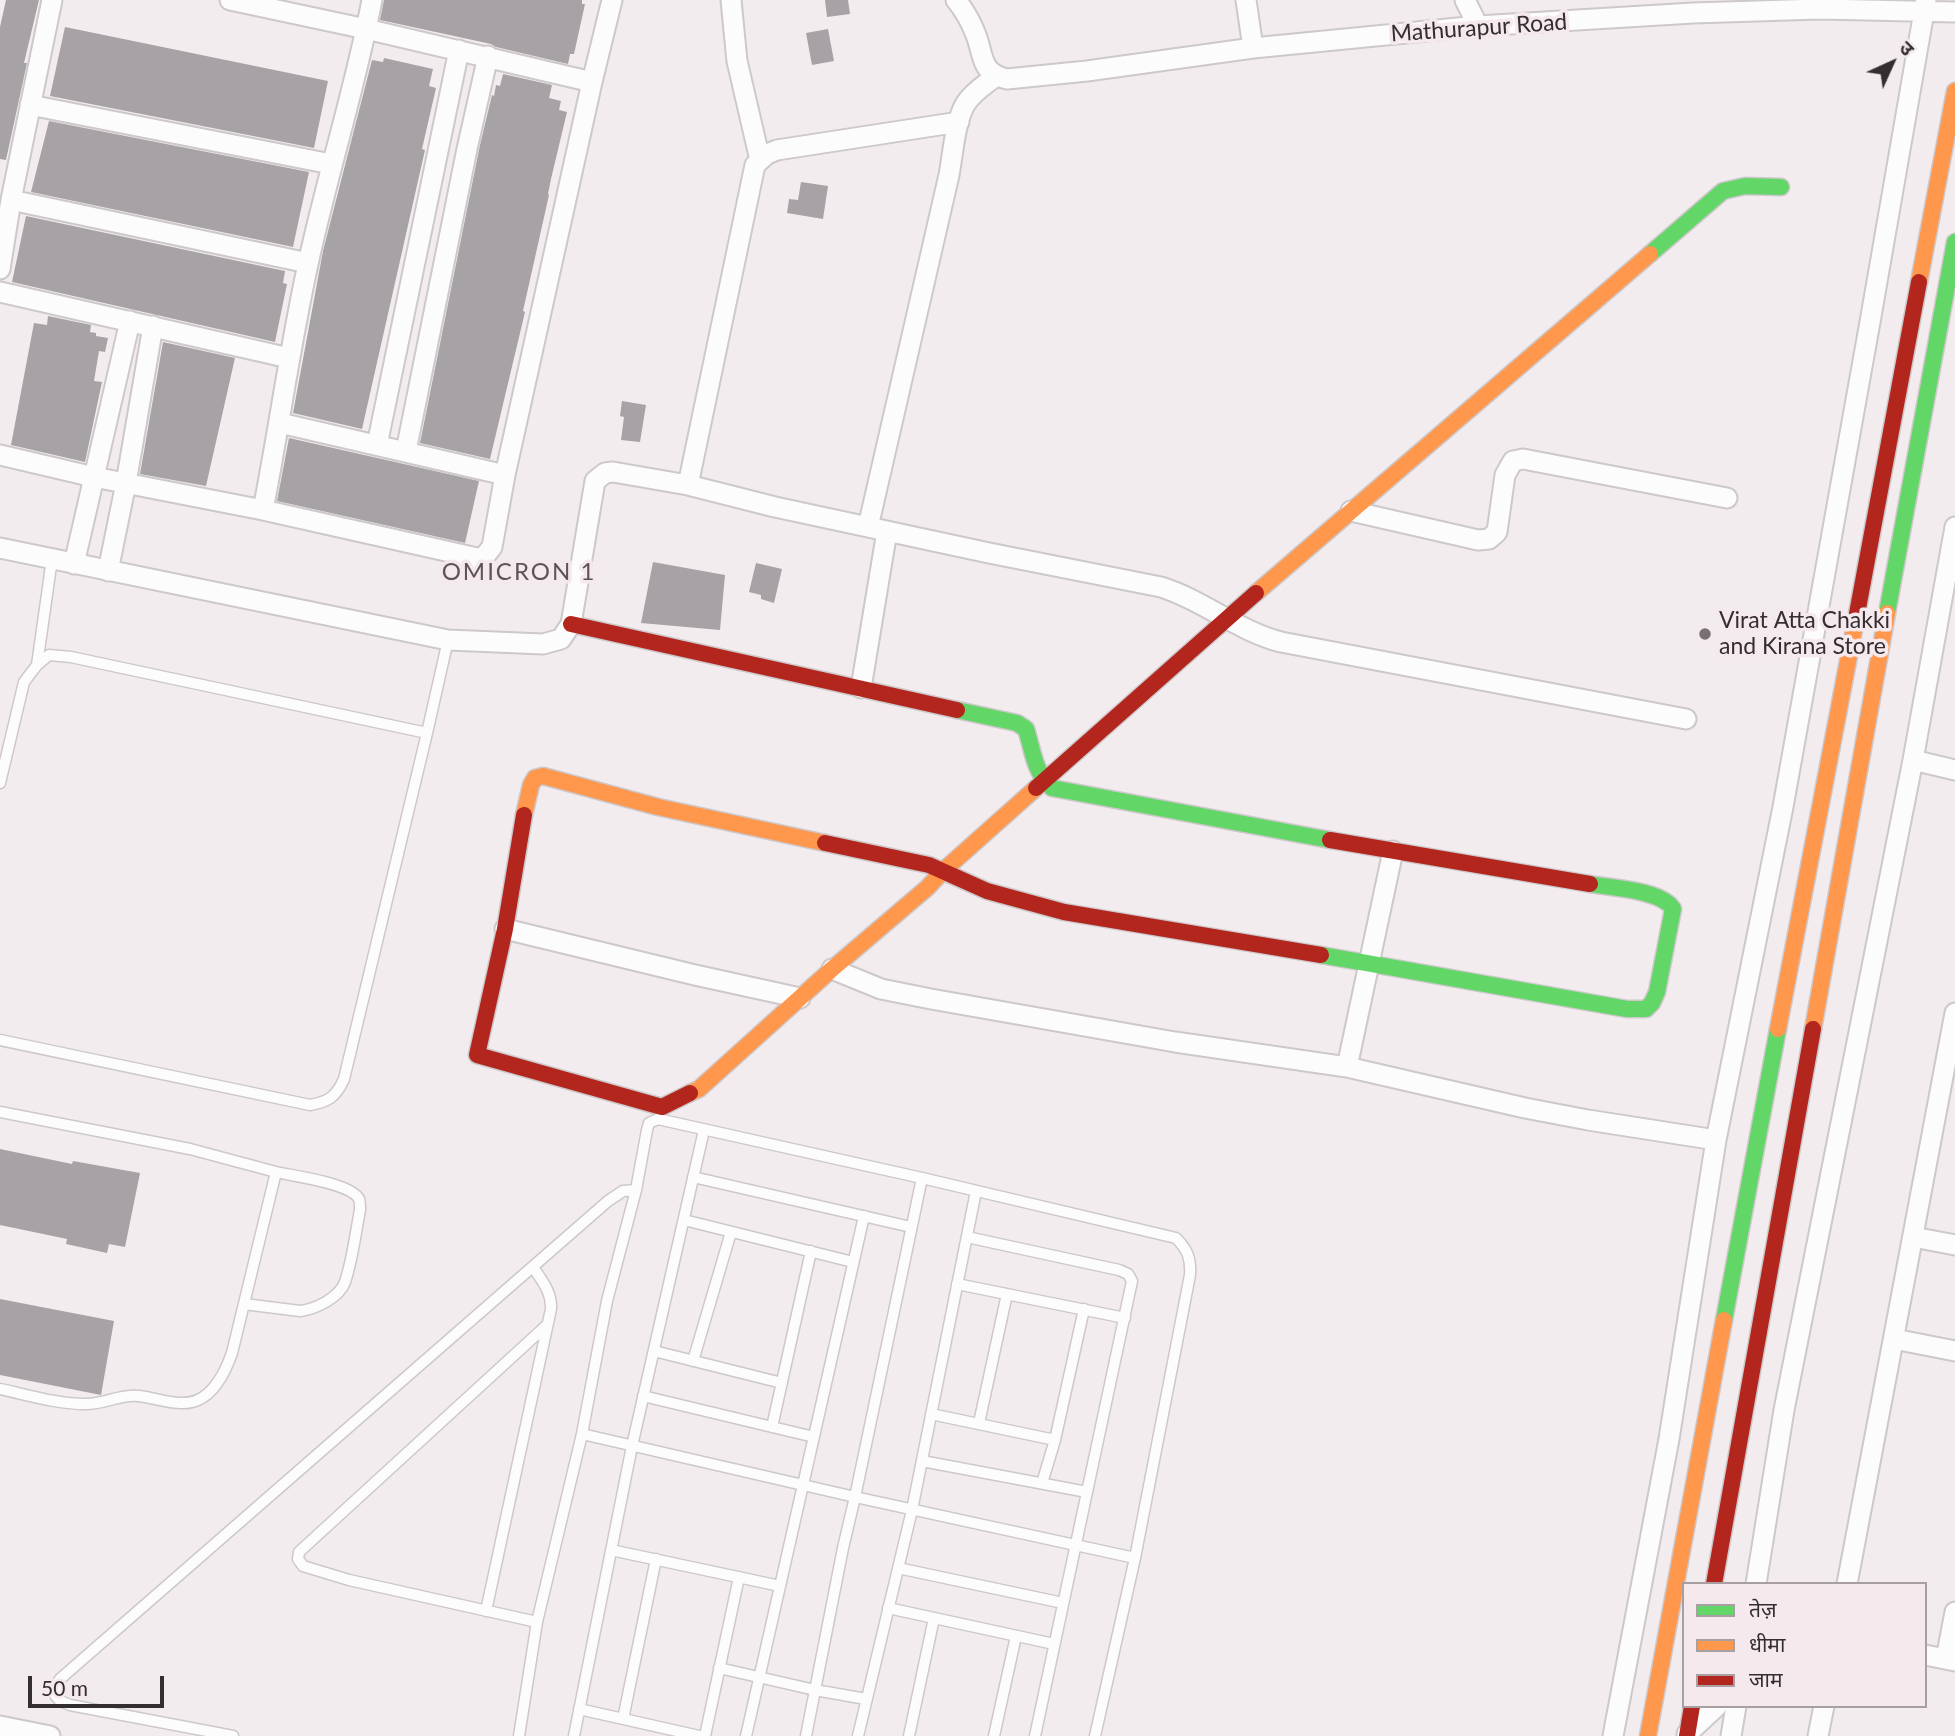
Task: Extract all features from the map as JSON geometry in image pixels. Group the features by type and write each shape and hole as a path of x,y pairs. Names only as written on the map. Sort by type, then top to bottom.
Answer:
{"street":[{"path":"0,269 11,200 52,0"},
{"path":"230,0 592,82"},
{"path":"262,510 308,263 372,0"},
{"path":"0,455 477,558 484,557 492,547 505,475 612,0"},
{"path":"731,0 737,61 760,160"},
{"path":"861,688 877,529 959,122 966,103 996,76 982,58 971,22 956,0"},
{"path":"1246,0 1252,48"},
{"path":"1465,0 1478,26"},
{"path":"1613,1736 1669,1439 1716,1140 1783,807 1924,5"},
{"name":"Mathurapur Road","path":"996,76 1007,79 1029,77 1252,48 1478,26 1924,5 1955,12"},
{"path":"377,444 459,50"},
{"path":"406,452 488,57"},
{"path":"1648,1736 1955,90"},
{"path":"30,104 331,164"},
{"path":"688,485 755,165 767,154 777,150 959,122"},
{"path":"571,624 1017,723 1026,729 1036,770 1044,782 1052,788 1657,897 1669,902 1673,909 1657,992 1646,1009 1639,1010 1064,912 987,891 944,870 929,864 658,807 543,776 536,778 531,785 525,807 505,929 477,1055 662,1107 699,1089 928,888 944,870 1044,782 1226,618 1723,191 1738,185 1752,184 1781,187"},
{"path":"11,200 308,263"},
{"path":"1714,1582 1955,242"},
{"path":"0,292 289,358"},
{"path":"74,564 130,321"},
{"path":"108,571 153,326"},
{"path":"280,423 505,475"},
{"path":"1351,510 1478,540 1489,539 1497,532 1505,475 1513,461 1523,459 1727,498"},
{"path":"0,548 448,640 543,644 561,639 571,624 595,481 599,476 613,472 688,485 989,554 1161,587 1178,593 1264,638 1281,642 1686,719"},
{"path":"1756,1582 1784,1410 1913,760 1955,527"},
{"path":"1913,760 1955,770"},
{"path":"1347,1067 1393,851"},
{"path":"505,929 800,998"},
{"path":"832,970 881,989 962,1005 1175,1042 1347,1067 1525,1108 1716,1140"},
{"path":"1847,1582 1955,1013"},
{"path":"1913,1237 1955,1245"},
{"path":"1894,1339 1955,1351"},
{"path":"1927,1655 1951,1660 1955,1612"},
{"path":"1623,1685 1656,1691"},
{"path":"1687,1735 1692,1708"},
{"path":"1687,1735 1715,1708"},
{"path":"1731,1736 1736,1708"},
{"path":"1818,1736 1824,1708"},
{"path":"0,1726 50,1736"}],"lane":[{"path":"37,664 52,559"},
{"path":"0,1040 310,1105 328,1102 344,1079 448,640"},
{"path":"0,783 24,682 37,664 49,655 71,657 427,733"},
{"path":"0,1112 190,1149 343,1187 353,1192 360,1200 360,1210 344,1283 340,1290 316,1308 308,1310 244,1304"},
{"path":"519,1736 537,1622 582,1434 604,1313 636,1190 649,1123 658,1119 1177,1238 1187,1248 1191,1262 1190,1275 1135,1558 1095,1736"},
{"path":"574,1736 632,1446 704,1130"},
{"path":"0,1389 71,1403 97,1404 124,1395 189,1404 209,1393 226,1370 276,1172"},
{"path":"693,1177 911,1227"},
{"path":"806,1736 922,1178"},
{"path":"233,1736 70,1705 60,1701 55,1695 55,1686 70,1670 616,1194 636,1190"},
{"path":"858,1736 912,1510 976,1191"},
{"path":"746,1736 864,1216"},
{"path":"684,1220 853,1262"},
{"path":"693,1361 731,1231"},
{"path":"967,1237 1119,1270 1128,1274 1132,1281 1035,1736"},
{"path":"772,1427 811,1251"},
{"path":"486,1611 552,1300 533,1267"},
{"path":"957,1284 1125,1318"},
{"path":"979,1423 1007,1294"},
{"path":"1042,1483 1055,1440 1084,1309"},
{"path":"537,1622 349,1580 303,1566 298,1559 299,1552 547,1325"},
{"path":"654,1351 782,1383"},
{"path":"643,1396 814,1437"},
{"path":"932,1414 1055,1440"},
{"path":"582,1434 1135,1558"},
{"path":"922,1461 1087,1492"},
{"path":"611,1550 780,1586"},
{"path":"623,1718 656,1559"},
{"path":"898,1567 1062,1603"},
{"path":"705,1736 739,1577"},
{"path":"888,1608 1054,1644"},
{"path":"909,1736 934,1618"},
{"path":"994,1736 1016,1636"},
{"path":"719,1668 866,1699"},
{"path":"579,1709 699,1736"}],"building":[{"path":"6,0 39,0 6,160 0,159 0,27"},
{"path":"384,0 582,0 582,4 585,4 574,54 570,54 568,64 380,20"},
{"path":"825,0 848,0 850,14 827,17"},
{"path":"65,27 328,81 314,148 50,96"},
{"path":"828,29 834,61 812,65 806,33"},
{"path":"384,58 433,69 429,86 436,88 422,149 425,150 362,429 293,413 323,251 372,60 383,62"},
{"path":"503,74 552,85 549,98 561,101 559,110 567,112 523,311 525,312 490,459 420,443 480,145 492,95 494,96 496,85 500,86"},
{"path":"49,121 309,172 293,247 31,192"},
{"path":"801,182 828,186 823,219 787,213 789,199 798,200"},
{"path":"26,216 285,271 283,283 287,284 275,342 12,282"},
{"path":"48,316 91,325 90,332 108,338 105,352 99,351 94,381 102,382 85,462 11,445 34,323 47,325"},
{"path":"163,342 235,358 206,486 140,474"},
{"path":"622,401 646,405 640,442 621,440 624,417 620,416"},
{"path":"289,438 479,481 465,543 277,501"},
{"path":"653,562 725,575 720,630 641,623"},
{"path":"756,563 782,569 774,603 749,592"},
{"path":"0,1149 72,1164 73,1161 140,1173 125,1247 109,1244 107,1253 66,1244 67,1239 0,1225"},
{"path":"0,1299 114,1321 101,1395 0,1375"}],"traffic: fast":[{"path":"1650,254 1723,191 1745,186 1781,187"},
{"path":"1887,613 1955,242"},
{"path":"957,710 1017,723 1026,729 1041,775 1052,788 1330,840"},
{"path":"1321,955 1627,1009 1646,1009 1657,992 1673,909 1667,903 1647,894 1590,884"},
{"path":"1724,1320 1778,1029"}],"traffic: slow":[{"path":"1919,282 1955,91"},
{"path":"1256,593 1650,254"},
{"path":"1813,1029 1887,613"},
{"path":"1778,1029 1856,619"},
{"path":"524,815 531,785 535,778 543,776 658,807 825,843"},
{"path":"690,1093 699,1089 1036,788"},
{"path":"1648,1736 1724,1320"}],"traffic: jam":[{"path":"1856,619 1919,282"},
{"path":"1036,788 1256,593"},
{"path":"571,624 957,710"},
{"path":"524,815 505,929 477,1055 662,1107 690,1093"},
{"path":"1330,840 1590,884"},
{"path":"825,843 929,865 987,891 1064,912 1321,955"},
{"path":"1714,1582 1813,1029"},
{"path":"1687,1736 1692,1708"}],"place":[{"name":"Virat Atta Chakki and Kirana Store","path":"1705,634"}],"district":[{"name":"OMICRON 1","path":"519,572"}]}
